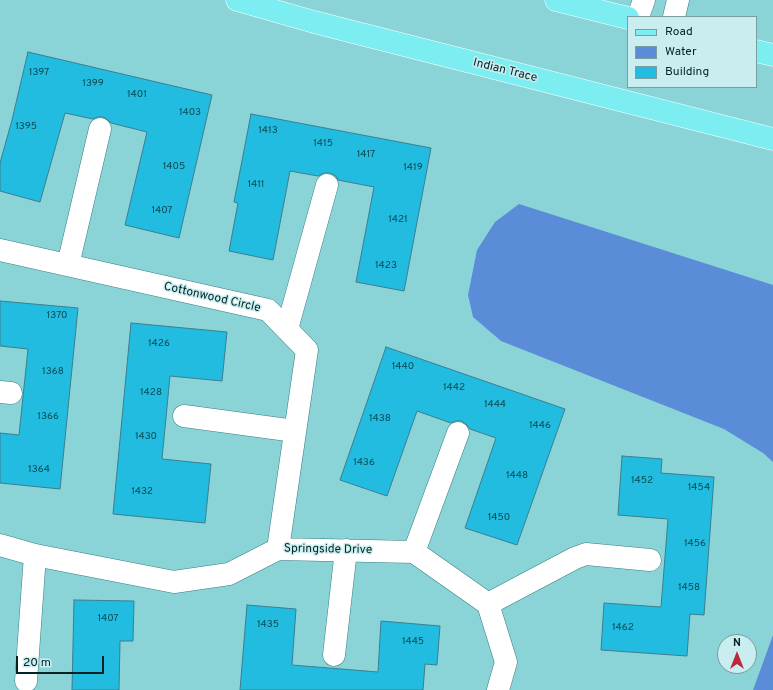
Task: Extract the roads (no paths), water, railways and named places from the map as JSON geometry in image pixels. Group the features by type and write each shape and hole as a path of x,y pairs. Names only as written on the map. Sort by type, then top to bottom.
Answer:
{"main road":[{"name":"Indian Trace","path":"237,0 314,22 773,139"},
{"path":"556,0 627,18"},
{"path":"757,51 773,55"}],"street":[{"path":"638,16 644,0"},
{"path":"674,16 678,0"},
{"path":"68,265 100,129"},
{"path":"287,329 327,185"},
{"name":"Cottonwood Circle","path":"0,250 268,310 307,350 278,549"},
{"path":"184,416 295,431"},
{"path":"458,433 414,552 488,604 506,662 498,690"},
{"name":"Springside Drive","path":"0,545 35,555 174,582 229,574 278,549 414,552"},
{"path":"334,655 346,550"},
{"path":"488,604 575,558 586,554 650,560"},
{"path":"26,681 35,555"}],"water":[{"path":"519,204 773,285 773,462 763,453 724,429 501,341 473,317 468,295 477,250 495,222"},
{"path":"773,635 773,690 753,690"}]}
